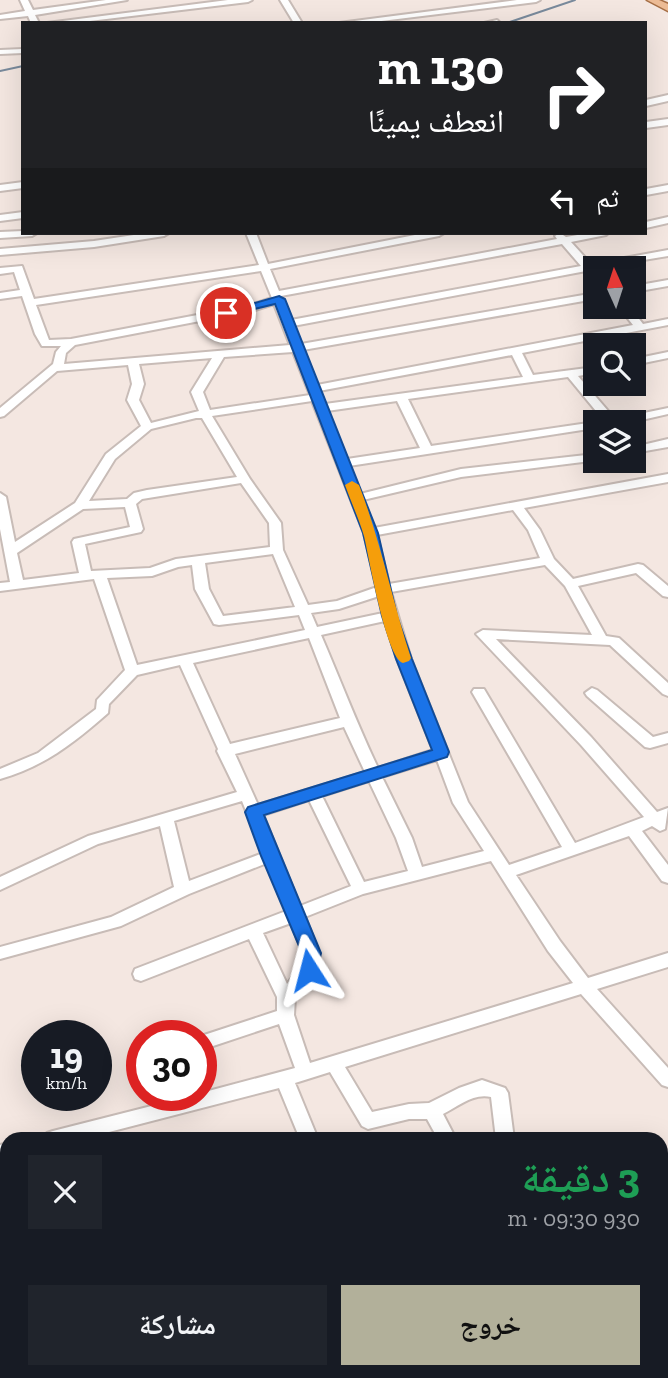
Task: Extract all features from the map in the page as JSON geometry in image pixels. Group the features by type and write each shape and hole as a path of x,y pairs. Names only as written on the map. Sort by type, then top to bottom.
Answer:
{"main road":[{"path":"652,0 668,8"}],"street":[{"path":"24,0 34,21"},
{"path":"0,17 123,0"},
{"path":"68,21 248,0"},
{"path":"284,0 297,21"},
{"path":"359,21 536,0"},
{"path":"432,12 439,21"},
{"path":"0,52 21,51"},
{"path":"647,103 668,98"},
{"path":"647,125 668,121"},
{"path":"0,188 21,186"},
{"path":"647,192 668,188"},
{"path":"0,218 21,215"},
{"path":"647,225 668,220"},
{"path":"21,234 0,237 4,252 18,268 40,334 46,344 71,342 252,308 278,297 560,237 582,235"},
{"path":"4,252 94,244 151,235"},
{"path":"252,235 267,267 370,533 390,616 404,659 461,803 554,946 584,985 668,1080"},
{"path":"0,296 28,298 267,267 429,235"},
{"path":"560,237 583,261"},
{"path":"646,258 668,253"},
{"path":"0,271 18,268"},
{"path":"289,324 583,273"},
{"path":"646,287 668,282"},
{"path":"55,368 298,348 583,298"},
{"path":"634,319 640,327"},
{"path":"609,333 668,322"},
{"path":"11,551 80,505 110,457 147,427 318,398 516,351 583,338"},
{"path":"0,414 58,365 61,352 71,342"},
{"path":"516,351 530,380"},
{"path":"646,360 668,355"},
{"path":"219,356 197,391 206,415 244,479 275,523 277,550 348,721 404,838 417,875"},
{"path":"134,362 138,384 133,400 147,427"},
{"path":"318,398 401,397 583,372"},
{"path":"571,374 603,410"},
{"path":"401,397 428,450"},
{"path":"0,402 14,402"},
{"path":"646,415 668,411"},
{"path":"343,463 583,427"},
{"path":"646,448 668,443"},
{"path":"357,498 461,473 583,459"},
{"path":"370,533 668,478"},
{"path":"80,505 130,503 138,496 147,494 244,479"},
{"path":"0,497 18,584"},
{"path":"130,503 137,529 78,542 132,671"},
{"path":"516,506 534,530 548,561 569,584 601,640"},
{"path":"0,587 92,574 152,572 176,563 277,550"},
{"path":"198,561 202,589 219,621 239,620 301,608 340,605 385,589 548,561"},
{"path":"569,584 638,568 668,593"},
{"path":"0,774 24,768 52,753 103,710 102,703 132,671 390,616"},
{"path":"506,872 661,819 483,634 614,641 665,686"},
{"path":"185,661 254,812 311,953 309,970 285,1007 217,1036"},
{"path":"479,692 571,850"},
{"path":"592,693 650,743 668,738"},
{"path":"224,751 348,721"},
{"path":"254,812 441,752"},
{"path":"313,793 360,889"},
{"path":"0,884 93,840 244,794"},
{"path":"166,818 183,890"},
{"path":"632,830 668,877"},
{"path":"141,974 360,889 495,855"},
{"path":"0,953 115,922 183,890 270,856"},
{"path":"253,930 285,1007 305,1073"},
{"path":"113,1132 668,960"},
{"path":"334,1064 368,1121 407,1111 432,1110 462,1093 488,1088 499,1093 504,1132"},
{"path":"284,1079 306,1132"},
{"path":"432,1110 443,1132"}],"waterway":[{"path":"513,21 575,0"},
{"path":"0,71 21,66"}],"slow traffic":[{"path":"352,485 370,533 403,658"}],"route":[{"path":"226,313 279,299 370,533 390,616 441,752 254,812 311,953 309,970"}]}
